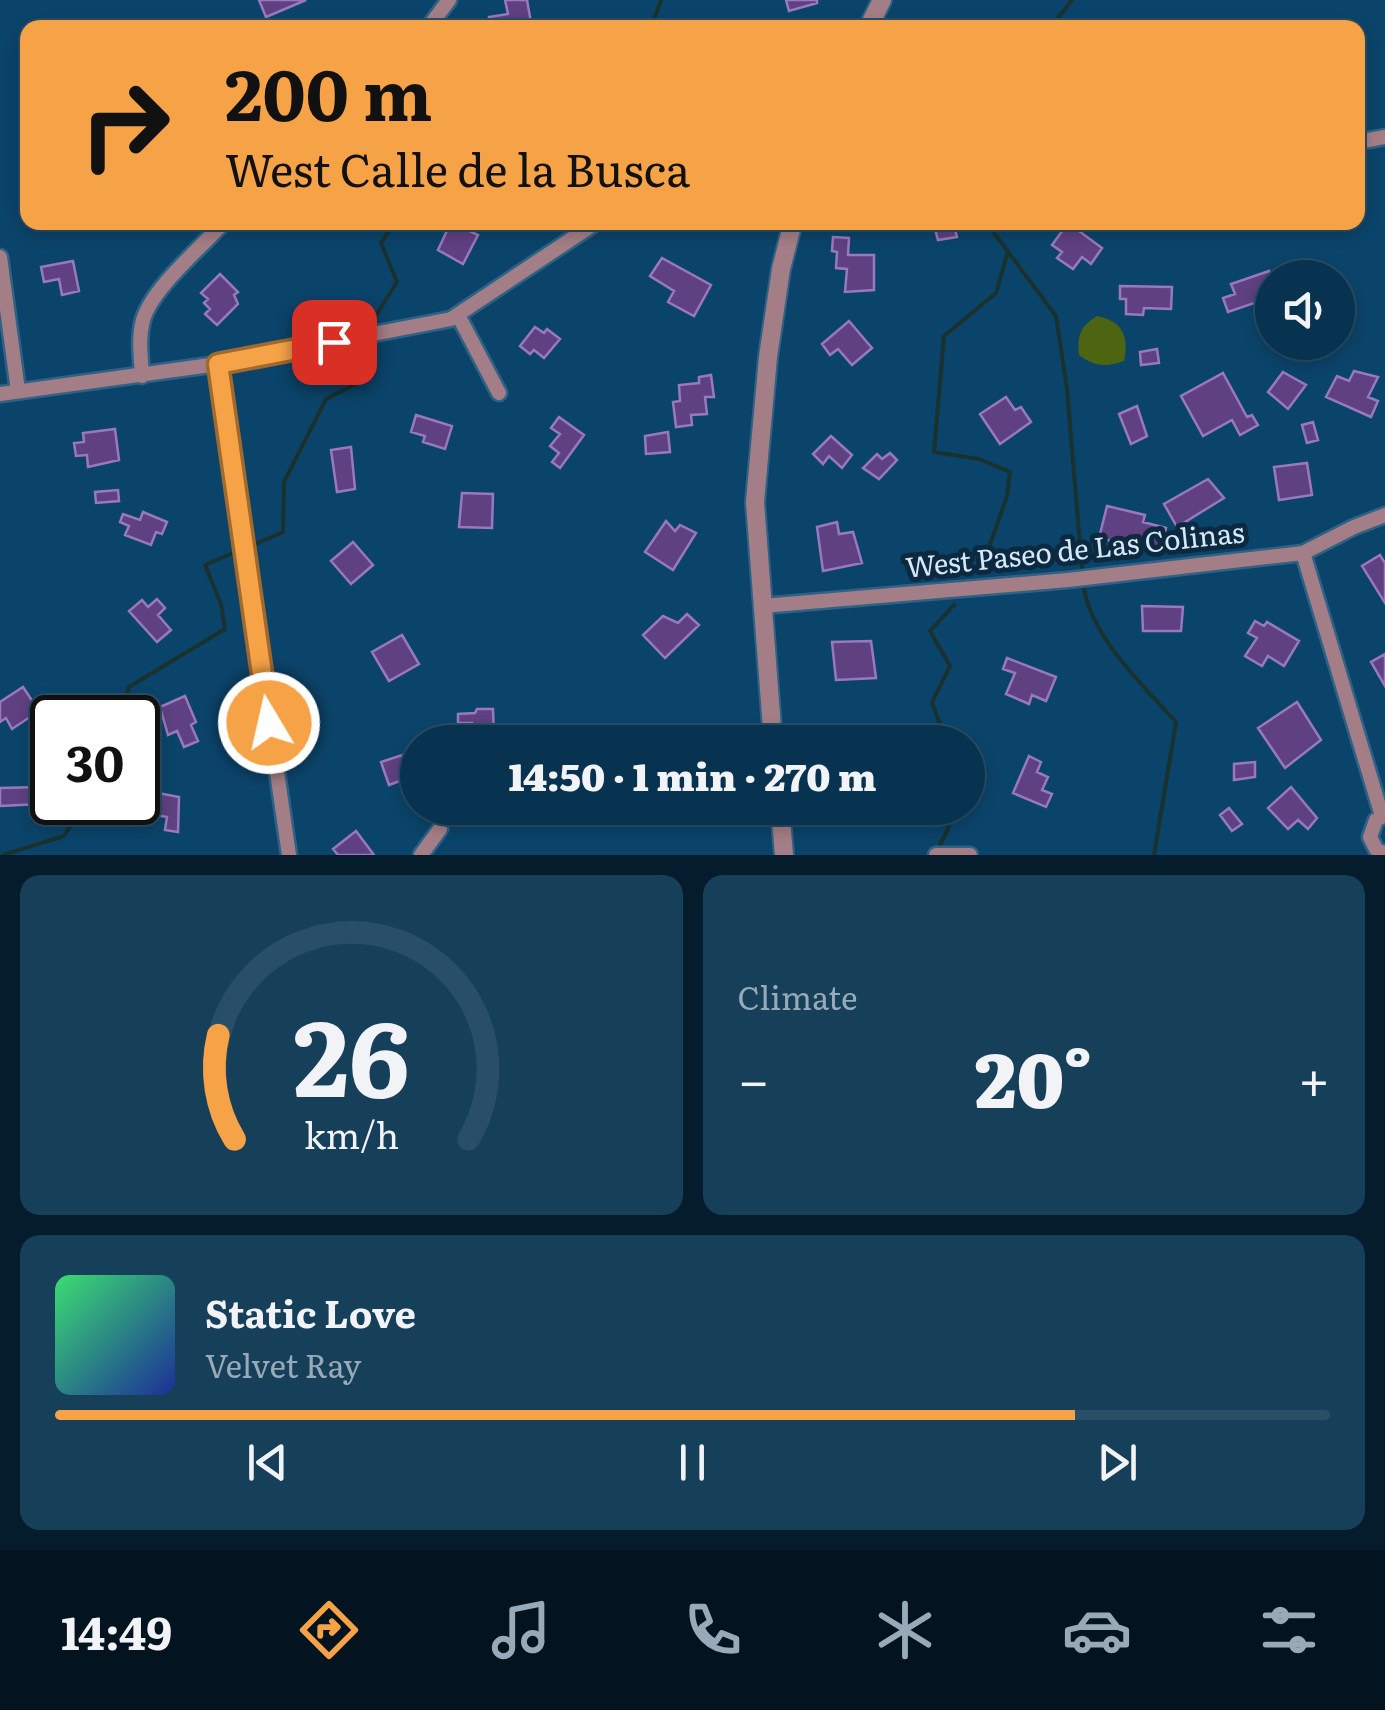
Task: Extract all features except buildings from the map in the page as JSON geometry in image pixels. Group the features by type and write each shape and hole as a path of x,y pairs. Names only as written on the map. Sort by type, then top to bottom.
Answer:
{"street":[{"path":"142,376 139,343 144,316 167,283 217,230"},
{"path":"0,394 218,364 451,319 585,230"},
{"path":"772,725 755,502 768,357 791,230"},
{"path":"0,256 18,391"},
{"path":"458,315 498,393"},
{"path":"218,364 289,855"},
{"name":"West Paseo de Las Colinas","path":"762,606 1068,580 1304,553 1354,526 1385,515"},
{"path":"1304,553 1383,816 1370,829 1370,837 1376,849 1385,854"},
{"path":"781,825 784,855"},
{"path":"421,855 440,829"},
{"path":"936,855 970,855"}],"green space":[{"path":"1097,316 1113,322 1122,331 1126,345 1124,361 1100,365 1079,355 1081,332"}],"waterway":[{"path":"654,20 661,0"},
{"path":"1056,20 1072,0"},
{"path":"373,329 373,320 397,282 381,243 390,230"},
{"path":"992,230 1056,316 1067,389 1082,568"},
{"path":"980,573 1007,496 1010,472 979,459 934,452 944,336 996,293 1008,251"},
{"path":"249,547 283,532 284,482 326,399 373,375 373,339"},
{"path":"126,695 129,687 225,629 221,604 205,565 240,550"},
{"path":"1084,588 1108,642 1176,722 1154,855"},
{"path":"940,725 932,702 950,666 930,631 954,605"},
{"path":"3,855 64,836 71,825"},
{"path":"937,851 948,825"}],"route":[{"path":"269,723 218,364 334,342"}]}
